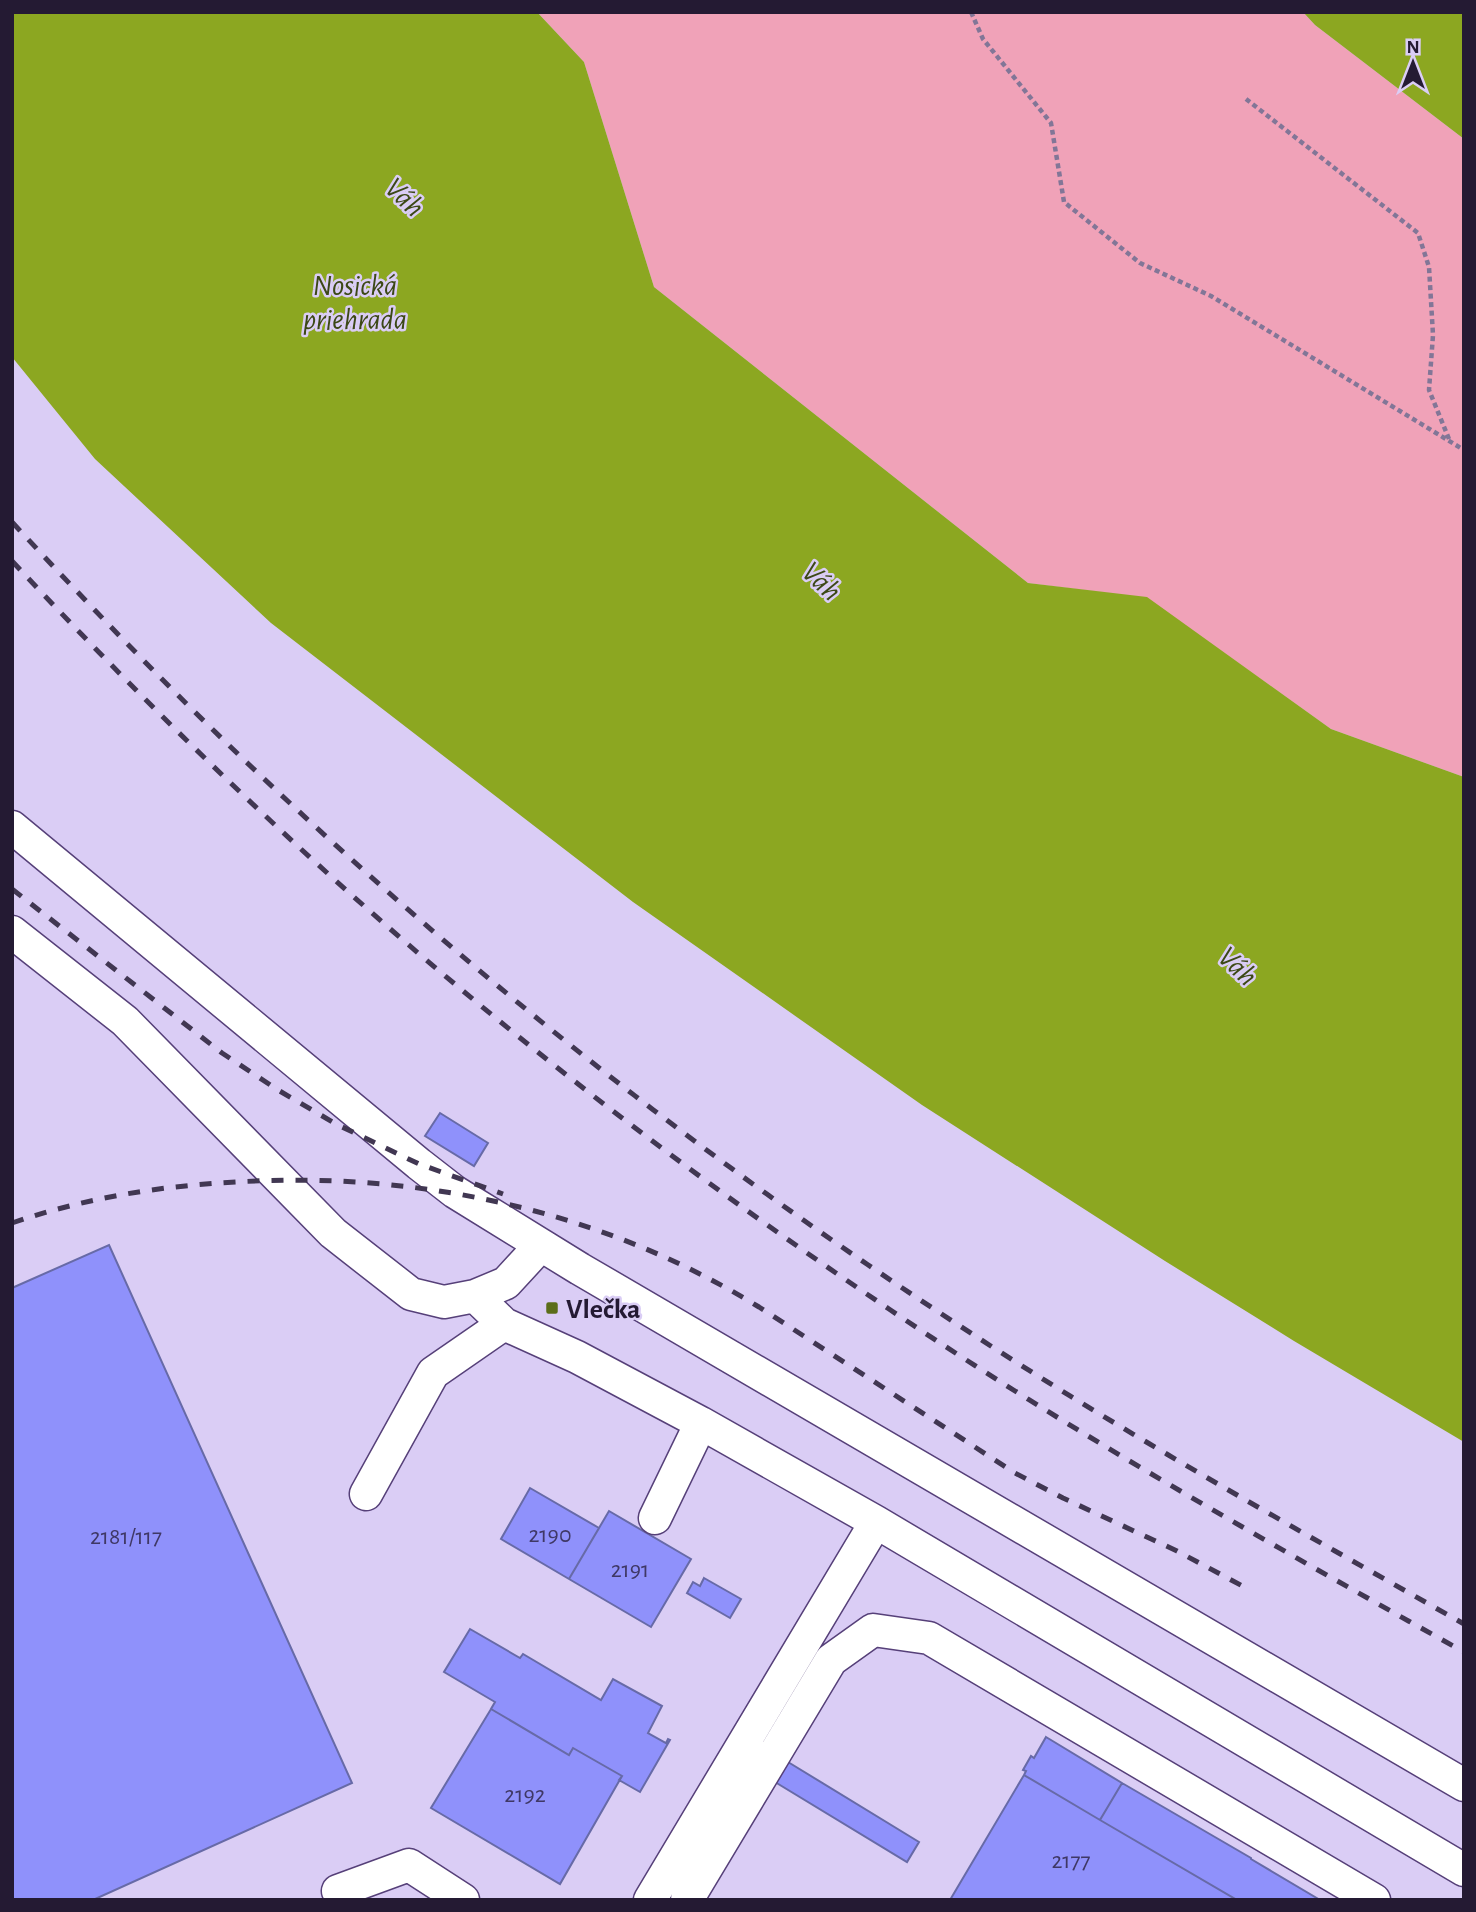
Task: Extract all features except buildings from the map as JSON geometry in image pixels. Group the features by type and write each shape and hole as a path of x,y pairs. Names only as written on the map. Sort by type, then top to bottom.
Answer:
{"street":[{"path":"12,827 456,1192 540,1246 1464,1785"},
{"path":"12,932 125,1021 333,1233 411,1294 444,1302 475,1296 506,1283 540,1246"},
{"path":"475,1296 504,1324 577,1357 701,1423 876,1522 1464,1870"},
{"path":"366,1493 433,1373 504,1324"},
{"path":"655,1518 701,1423"},
{"path":"650,1900 876,1522"},
{"path":"687,1900 831,1660 873,1630 929,1638 1374,1900"},
{"path":"338,1891 409,1865 463,1900"}],"path":[{"path":"971,12 983,38 1051,123 1065,202 1140,263 1211,296 1464,450"},
{"path":"1246,99 1418,233 1429,267 1433,335 1429,390 1449,439"}],"shaded area":[{"path":"537,12 1303,12 1315,25 1464,139 1464,777 1331,729 1147,598 1028,583 654,287 584,62"}],"water":[{"name":"Nosická priehrada","path":"12,12 537,12 584,62 654,287 1028,583 1147,597 1331,729 1464,777 1464,1442 1165,1261 922,1105 633,902 271,623 95,459 12,357"},
{"path":"1303,12 1464,12 1464,139 1315,25"}],"railway":[{"path":"12,522 175,693 357,864 521,1005 691,1138 867,1264 1081,1403 1464,1624"},
{"path":"12,561 173,727 340,885 508,1028 668,1153 833,1271 1029,1400 1245,1529 1464,1652"},
{"path":"12,889 222,1053 278,1090 336,1124 419,1164 503,1194"},
{"path":"12,1223 95,1200 151,1190 236,1182 305,1180 373,1183 440,1191 507,1204 572,1222 636,1245 699,1273 759,1307 1015,1473 1177,1551 1250,1590"}],"place":[{"name":"Vlečka","path":"552,1308"}],"water label":[{"name":"Váh","path":"405,197"},
{"name":"Váh","path":"822,581"},
{"name":"Váh","path":"1238,966"}]}
